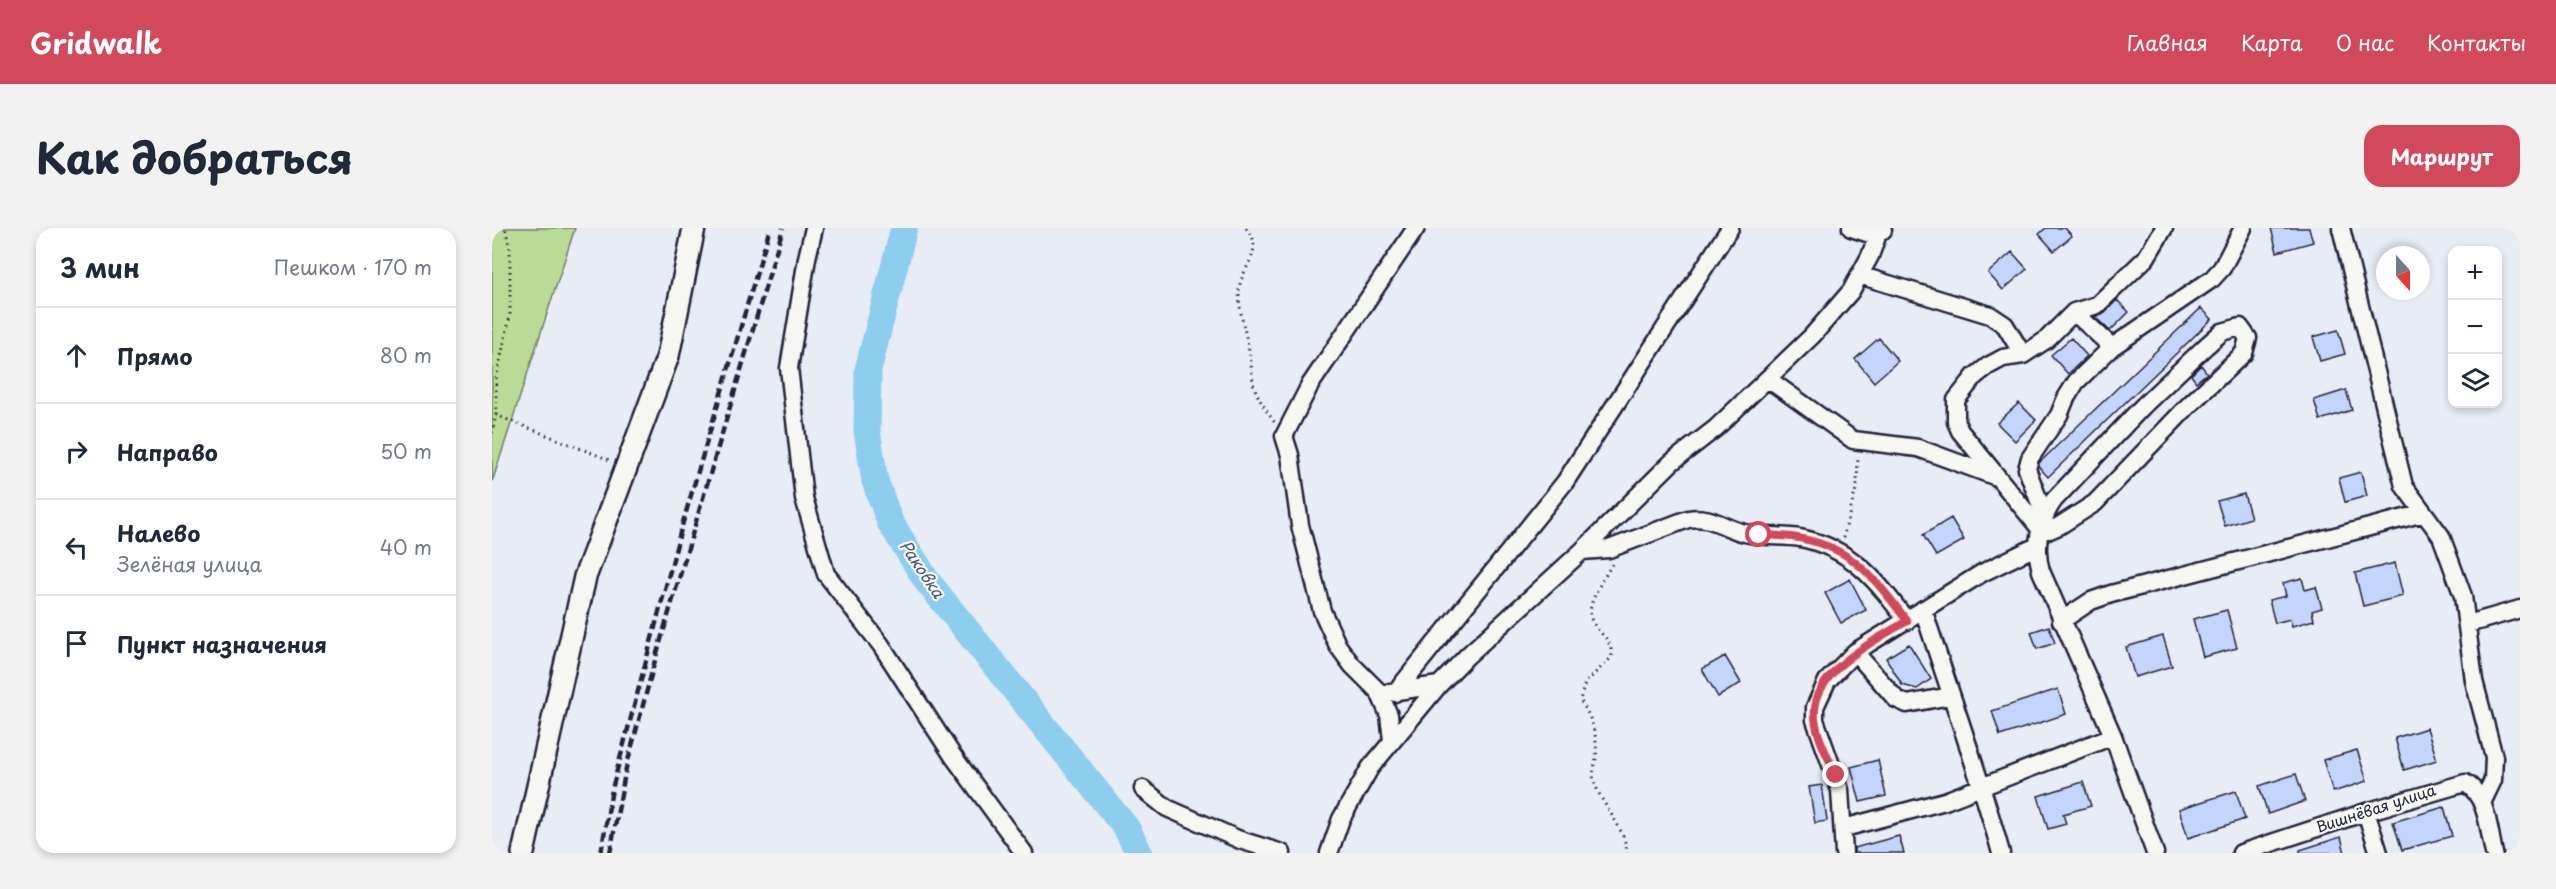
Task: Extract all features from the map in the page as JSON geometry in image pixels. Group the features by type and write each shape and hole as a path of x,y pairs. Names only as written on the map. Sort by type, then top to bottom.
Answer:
{"main road":[{"path":"523,853 585,577 668,357 694,228"}],"street":[{"path":"814,228 789,368 804,498 826,574 881,645 953,756 1024,853"},
{"path":"1416,228 1310,385 1284,436 1290,455 1300,525 1322,611 1338,646 1352,665 1387,692 1439,685"},
{"path":"1392,740 1387,692 1565,482 1730,228"},
{"path":"1329,853 1341,819 1370,768 1439,685 1467,656 1582,551 1672,462 1716,428 1768,379 1812,336 1851,291 1870,256 1880,231 1851,228"},
{"path":"2041,531 1960,432 1956,422 1956,400 1975,376 1988,366 2002,358 2023,355 2046,340 2074,312 2097,305 2134,271 2158,241 2164,228"},
{"path":"2155,853 2113,736 2041,572 2041,531 2027,469 2030,458 2059,415 2076,382 2112,347 2212,279 2222,268 2243,228"},
{"path":"2345,232 2398,468 2404,486 2441,536 2451,557 2463,596 2474,681 2495,763 2493,780 2478,797 2494,853"},
{"path":"1859,275 1990,315 2004,325 2023,355"},
{"path":"2074,312 2112,347"},
{"path":"1844,853 1840,790 1815,720 1815,707 1827,681 1855,652 1982,573 2041,531 2050,530 2069,521 2106,493 2163,430 2244,353 2248,338 2246,332 2240,327 2222,332 2143,406 2054,500 2041,531"},
{"path":"1768,379 1853,440 1918,448 1995,476"},
{"path":"2061,621 2091,602 2111,594 2424,513"},
{"path":"1582,551 1609,549 1699,517 1741,532 1801,538 1840,551 1877,582 1907,621"},
{"path":"1923,609 1950,696 1982,785 2001,853"},
{"path":"2468,624 2520,609"},
{"path":"1855,652 1896,699 1906,704 1950,696"},
{"path":"1844,828 1945,801 2113,736"},
{"name":"Вишнёвая улица","path":"2241,853 2458,783 2464,783 2478,797"},
{"path":"1143,789 1167,808 1240,840 1282,853"},
{"path":"2366,812 2379,853"}],"path":[{"path":"492,434 496,415 496,379 510,316 510,247 505,228"},
{"path":"1246,228 1254,242 1254,256 1248,264 1239,288 1239,313 1249,352 1255,390 1284,436"},
{"path":"496,415 625,466"},
{"path":"1840,551 1859,472 1853,440"},
{"path":"1615,557 1591,607 1591,619 1611,644 1612,657 1585,683 1580,700 1594,724 1597,755 1593,778 1600,798 1626,840 1627,853"}],"green space":[{"path":"492,228 575,228 492,482"}],"building":[{"path":"2046,228 2065,228 2072,236 2054,251 2039,234"},
{"path":"2271,228 2309,228 2313,242 2277,252"},
{"path":"2012,252 2027,269 2003,290 1988,273"},
{"path":"2117,300 2129,312 2110,331 2095,317 2104,313"},
{"path":"2201,308 2212,319 2048,477 2039,467 2039,463"},
{"path":"2338,330 2345,354 2320,361 2313,337"},
{"path":"1879,338 1898,361 1874,382 1855,359"},
{"path":"2071,338 2087,356 2068,374 2051,355"},
{"path":"2201,365 2207,373 2196,382 2191,375"},
{"path":"2346,390 2352,410 2320,420 2314,400"},
{"path":"2019,403 2036,420 2015,441 1997,423"},
{"path":"2361,472 2367,496 2345,502 2339,478"},
{"path":"2244,494 2251,518 2225,526 2217,501"},
{"path":"1951,518 1964,540 1936,556 1923,535"},
{"path":"2395,563 2403,596 2363,606 2355,573"},
{"path":"2302,578 2305,590 2316,587 2322,608 2312,611 2314,620 2292,626 2290,619 2275,623 2269,600 2286,596 2283,583"},
{"path":"1850,579 1866,610 1841,623 1825,593"},
{"path":"2227,610 2237,648 2203,657 2193,619"},
{"path":"2049,626 2055,643 2037,649 2031,632"},
{"path":"2163,636 2172,666 2135,677 2126,647"},
{"path":"1909,644 1931,679 1917,689 1902,685 1886,658"},
{"path":"1725,656 1741,683 1718,697 1702,669"},
{"path":"2058,689 2066,714 2000,736 1992,711"},
{"path":"2427,728 2437,760 2404,770 2395,738"},
{"path":"2357,750 2367,781 2333,792 2323,760"},
{"path":"1878,760 1886,796 1860,802 1851,767"},
{"path":"2296,774 2305,801 2268,814 2259,786"},
{"path":"2083,782 2091,806 2063,814 2066,824 2048,829 2038,796"},
{"path":"1822,785 1827,821 1815,823 1809,787"},
{"path":"2236,791 2245,819 2188,838 2179,809"},
{"path":"2444,807 2452,836 2402,850 2393,822"},
{"path":"1899,836 1904,853 1854,853 1854,848"},
{"path":"2341,837 2345,853 2300,853 2300,850"}],"waterway":[{"name":"Раковка","path":"904,228 868,370 867,430 875,481 890,522 927,581 1127,829 1139,853"}],"railway":[{"path":"601,853 612,789 681,529 770,228"},
{"path":"610,853 626,768 657,653 783,228"}],"route":[{"path":"1759,535 1801,538 1840,551 1877,582 1907,621 1855,652 1840,665 1827,681 1820,695 1815,707 1815,720 1836,775"}]}
